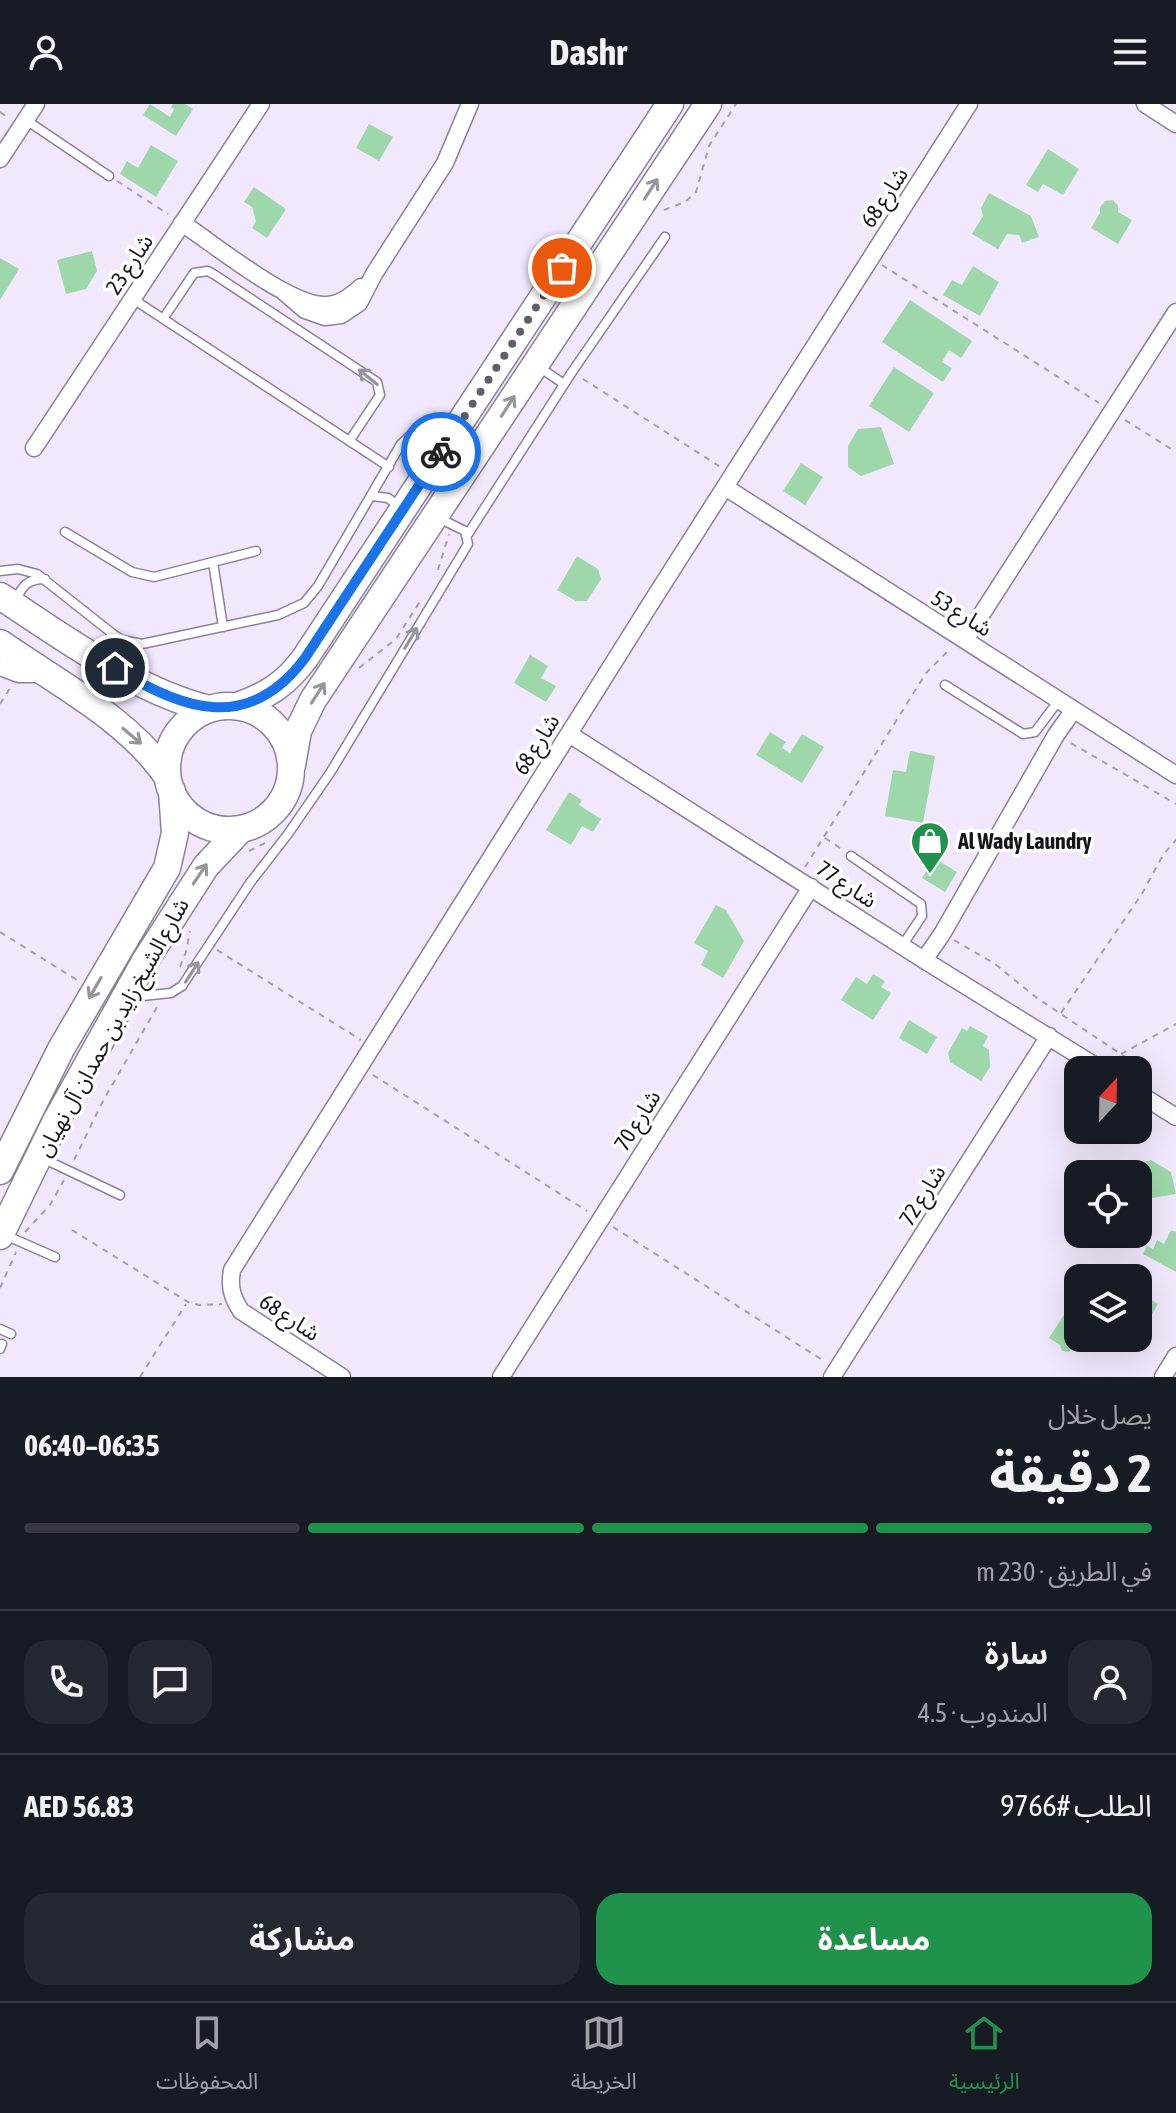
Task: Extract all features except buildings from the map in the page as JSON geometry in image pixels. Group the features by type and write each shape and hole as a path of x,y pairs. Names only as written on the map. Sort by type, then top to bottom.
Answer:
{"main road":[{"path":"7,601 151,690 179,701 209,709 237,706 274,691 292,676 670,104"},
{"path":"0,643 32,674 126,730 148,751 183,809 199,822 243,841 283,800 290,783 298,731 313,700 443,520 535,365 708,104"},
{"path":"237,706 258,713 275,726 287,744 292,765"},
{"path":"170,783 168,759 172,742 181,728 209,709"},
{"name":"شارع الشيخ زايد بن حمدان آل نهيان","path":"1,1167 94,991 167,868 175,833 170,783"},
{"name":"شارع الشيخ زايد بن حمدان آل نهيان","path":"7,1237 39,1156 124,998 214,855 243,841"}],"street":[{"path":"0,159 36,104"},
{"name":"شارع 23","path":"34,448 261,104"},
{"path":"182,223 284,292 305,301 329,305 352,295 374,274 445,163 470,104"},
{"name":"شارع 68","path":"335,1375 241,1311 233,1299 230,1285 238,1256 969,104"},
{"path":"1145,104 1176,124"},
{"path":"965,640 1176,312"},
{"name":"شارع 53","path":"729,481 965,640 1176,775"},
{"path":"0,667 32,674"},
{"path":"924,960 1073,711"},
{"name":"شارع 77","path":"569,734 1080,1056"},
{"name":"شارع 70","path":"501,1377 804,883"},
{"name":"شارع 72","path":"832,1377 1049,1036"},
{"path":"1152,1102 1176,1117"},
{"path":"1163,1377 1176,1356"}],"lane":[{"path":"26,120 109,176"},
{"path":"124,998 165,993 182,986 250,883 330,773 459,560 468,544 468,534 564,384 665,237"},
{"path":"163,319 194,273 208,271 215,275 377,382 380,395 350,440"},
{"path":"133,299 389,467"},
{"path":"535,365 564,384"},
{"path":"0,571 29,571 46,579 122,640 142,644 278,615 304,603 318,586 401,444 413,433 464,417"},
{"path":"372,496 388,498 403,510"},
{"path":"443,520 468,534"},
{"path":"65,532 143,577 154,577 256,551"},
{"path":"213,562 223,627"},
{"path":"7,601 32,579 46,579"},
{"path":"945,685 1023,734 1035,732 1059,700"},
{"path":"851,856 921,904 922,916 902,946"},
{"path":"39,1156 120,1195"},
{"path":"7,1237 55,1257"},
{"path":"0,1329 11,1334"}],"path":[{"path":"662,211 685,202 696,192 709,146 736,104"},
{"path":"109,176 182,223"},
{"path":"871,258 1176,452"},
{"path":"572,372 729,481"},
{"path":"435,577 444,558 443,520"},
{"path":"358,669 396,639 421,599"},
{"path":"804,883 824,838 926,673 943,654 965,640"},
{"path":"0,704 32,674"},
{"path":"1056,735 1176,804"},
{"path":"243,841 288,834"},
{"path":"824,838 851,856"},
{"path":"1060,1014 1143,892 1163,855 1176,840"},
{"path":"181,966 192,922"},
{"path":"0,932 94,991"},
{"path":"942,934 995,964 1060,1014 1121,1055 1176,1024"},
{"path":"209,945 371,1047"},
{"path":"0,1288 7,1237 30,1225 54,1198 103,1101 165,993"},
{"path":"72,1230 188,1302 211,1306 233,1299"},
{"path":"140,1377 188,1302"}],"way so far":[{"path":"441,452 562,268"}],"place":[{"name":"Al Wady Laundry","path":"930,875"}],"route":[{"path":"115,668 151,690 209,709 237,706 274,691 292,676 305,658 441,452"}]}
